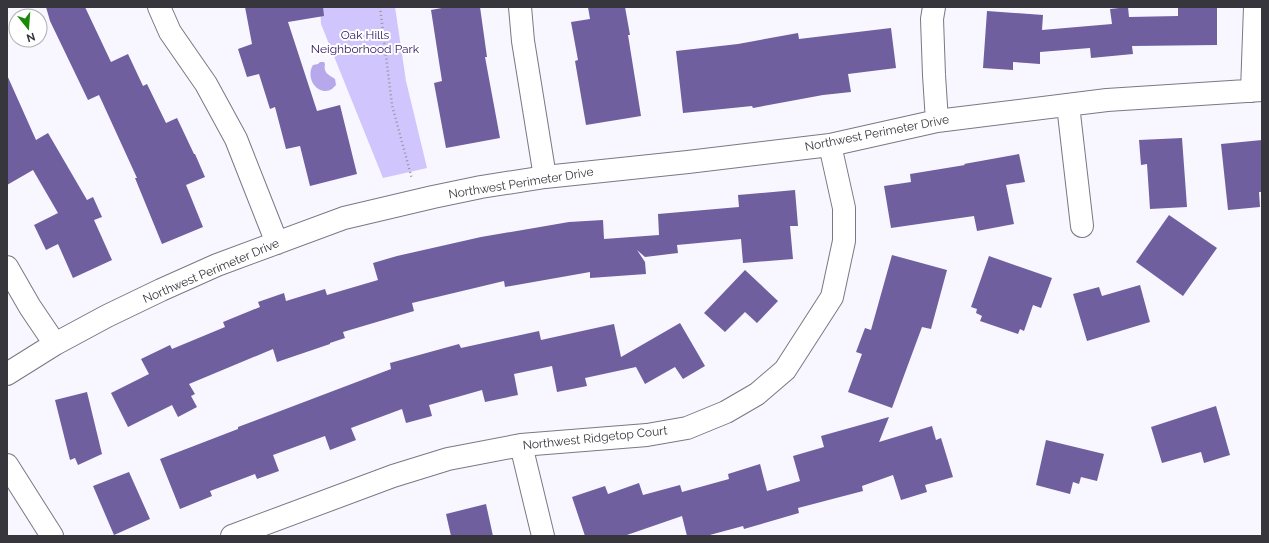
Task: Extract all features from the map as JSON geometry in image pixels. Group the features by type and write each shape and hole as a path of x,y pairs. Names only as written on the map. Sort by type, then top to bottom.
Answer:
{"street":[{"path":"159,7 170,32 206,84 236,139 277,243"},
{"path":"520,7 523,41 545,176"},
{"path":"934,7 932,19 937,121"},
{"path":"1255,7 1257,91"},
{"name":"Northwest Perimeter Drive","path":"7,374 55,344 107,316 217,265 344,218 418,200 545,176 688,162 830,144 937,121 1107,100 1257,91"},
{"path":"1068,105 1082,226"},
{"name":"Northwest Ridgetop Court","path":"232,536 393,476 448,459 521,445 647,435 687,428 726,412 757,394 785,370 832,297 844,240 844,208 830,144"},
{"path":"7,267 30,307 55,344"},
{"path":"521,445 543,536"},
{"path":"7,465 52,536"}],"path":[{"path":"380,7 392,105 418,200"}],"green space":[{"name":"Oak Hills Neighborhood Park","path":"320,7 395,7 406,81 427,168 383,178 321,24"}],"shaded area":[{"path":"324,62 326,72 335,79 336,85 332,89 325,91 321,90 314,85 312,81 311,69 313,65"}],"building":[{"path":"85,7 111,62 128,54 143,86 147,84 166,123 177,118 205,177 186,185 203,227 162,244 135,178 137,178 99,95 88,100 50,21 48,8 46,8"},
{"path":"245,7 323,7 324,16 288,22 317,111 340,105 357,174 310,186 300,146 286,149 275,107 270,109 259,74 247,77 238,49 252,44"},
{"path":"447,7 480,7 487,57 485,57 500,138 446,148 434,83 442,81 431,10"},
{"path":"588,7 625,7 641,116 586,125 575,61 578,60 571,22 590,19"},
{"path":"1128,7 1129,17 1178,16 1178,7 1217,7 1217,45 1132,46 1133,54 1091,58 1090,48 1040,52 1040,64 1013,62 1013,70 983,68 987,11 1043,15 1042,30 1112,24 1110,9"},
{"path":"891,28 896,68 848,74 851,92 823,95 753,108 752,106 683,113 676,51 738,44 798,33 799,39"},
{"path":"7,75 36,140 48,133 87,200 93,197 102,217 94,220 112,260 73,278 58,244 46,250 34,225 58,213 33,170 7,185"},
{"path":"1182,138 1187,207 1150,209 1147,164 1141,165 1139,140"},
{"path":"1262,140 1262,192 1259,192 1260,207 1228,210 1221,144"},
{"path":"1019,154 1025,182 1006,185 1014,224 977,231 974,216 891,228 884,186 911,182 910,174"},
{"path":"795,190 798,226 790,226 793,259 743,263 741,239 677,245 678,253 645,257 637,250 645,262 646,274 590,278 590,272 505,287 504,281 412,303 414,311 343,332 345,338 277,362 273,349 189,384 195,394 191,396 197,407 178,417 172,405 128,427 111,393 149,374 141,359 170,345 172,349 225,327 223,322 260,307 258,302 284,293 286,301 325,289 327,295 378,280 373,263 481,237 569,222 603,220 604,239 659,235 658,214 739,207 738,195"},
{"path":"1169,215 1217,248 1183,296 1136,262"},
{"path":"892,255 947,270 931,329 922,327 892,408 848,392 862,354 856,352 865,328 871,330"},
{"path":"989,256 1052,278 1041,308 1033,305 1024,331 1020,329 1018,334 980,321 982,316 976,313 977,309 971,307"},
{"path":"745,270 778,301 757,323 745,312 725,332 704,313"},
{"path":"1140,285 1150,322 1087,341 1073,294 1099,287 1102,296"},
{"path":"680,323 705,366 683,379 675,367 645,384 636,367 585,378 587,386 557,392 552,366 514,374 518,395 485,402 482,390 429,405 432,416 406,423 402,409 351,428 356,440 330,450 325,436 273,455 279,471 257,479 255,474 210,491 212,496 180,509 160,459 238,429 238,427 391,369 390,363 459,344 461,348 539,331 541,340 614,324 621,357"},
{"path":"87,392 102,454 78,465 75,458 70,460 55,400"},
{"path":"1216,406 1230,455 1204,463 1201,452 1162,463 1151,427"},
{"path":"889,417 879,442 932,426 936,440 941,438 953,477 925,485 927,492 901,500 893,475 862,486 863,491 798,508 799,513 744,529 743,526 706,536 687,536 682,516 624,536 585,536 572,497 605,486 608,494 639,483 643,495 680,485 682,492 729,479 728,474 760,464 767,491 800,481 793,456 824,447 821,436"},
{"path":"1046,440 1104,454 1097,481 1081,477 1079,484 1073,482 1070,494 1036,485"},
{"path":"129,472 150,519 114,535 93,486"},
{"path":"486,504 493,536 451,536 446,514"}]}
